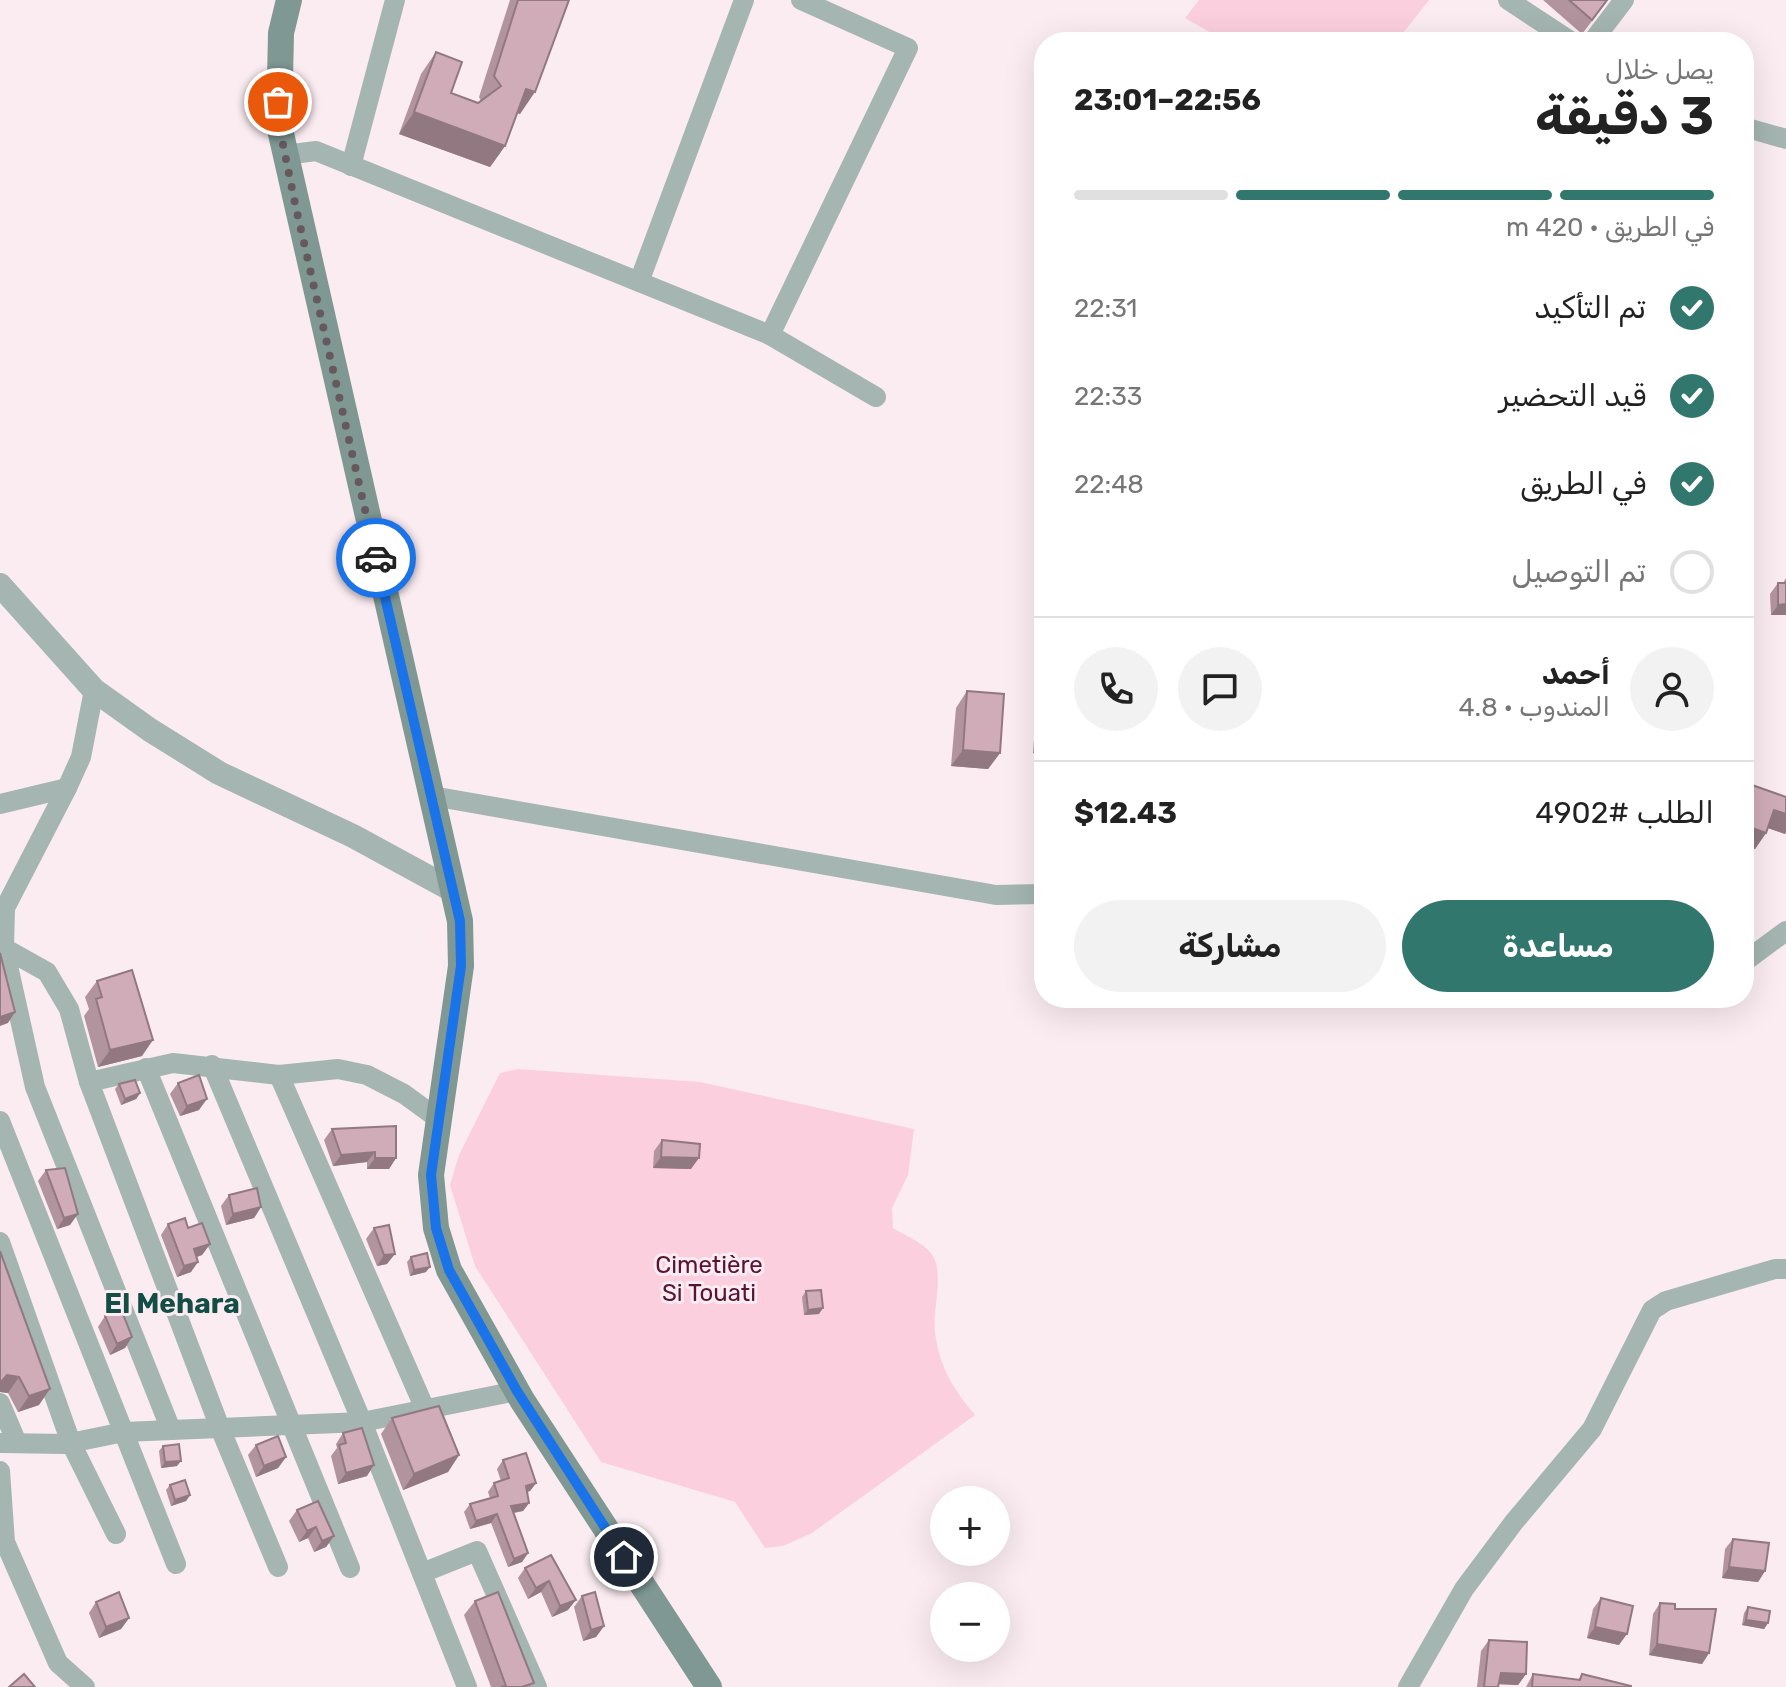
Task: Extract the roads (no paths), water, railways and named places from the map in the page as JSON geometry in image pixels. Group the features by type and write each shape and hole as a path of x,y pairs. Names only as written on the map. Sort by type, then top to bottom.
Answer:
{"main road":[{"path":"289,0 281,33 279,125 460,921 461,966 431,1175 436,1228 449,1270 517,1391 709,1687"}],"street":[{"path":"351,166 395,0"},
{"path":"639,282 744,0"},
{"path":"770,335 908,48 801,0"},
{"path":"1600,32 1624,0"},
{"path":"1512,1 1557,32"},
{"path":"1754,130 1786,139"},
{"path":"285,155 316,151 770,335 876,397"},
{"path":"0,585 94,690 150,730 219,773 353,836 454,891"},
{"path":"94,690 81,757 2,911 2,949 35,1087 171,1430"},
{"path":"0,804 67,788"},
{"path":"432,796 996,895 1034,894"},
{"path":"1754,955 1786,931"},
{"path":"2,949 47,972 61,991 89,1082 220,1428 278,1567"},
{"path":"89,1082 173,1063 279,1075 338,1069 367,1075 404,1094 437,1118"},
{"path":"212,1065 362,1422 467,1687"},
{"path":"146,1068 350,1568"},
{"path":"279,1075 425,1409"},
{"path":"0,1121 176,1564"},
{"path":"0,1242 71,1443 116,1534"},
{"path":"1408,1687 1464,1589 1514,1522 1592,1429 1652,1310 1666,1301 1775,1269 1786,1269"},
{"path":"0,1403 8,1443 71,1443 124,1432 362,1422 517,1391"},
{"path":"0,1471 2,1544 58,1663 85,1687"},
{"path":"422,1573 477,1551 537,1687"}],"district":[{"name":"El Mehara","path":"172,1303"}],"park label":[{"name":"Cimetière Si Touati","path":"709,1279"}]}
